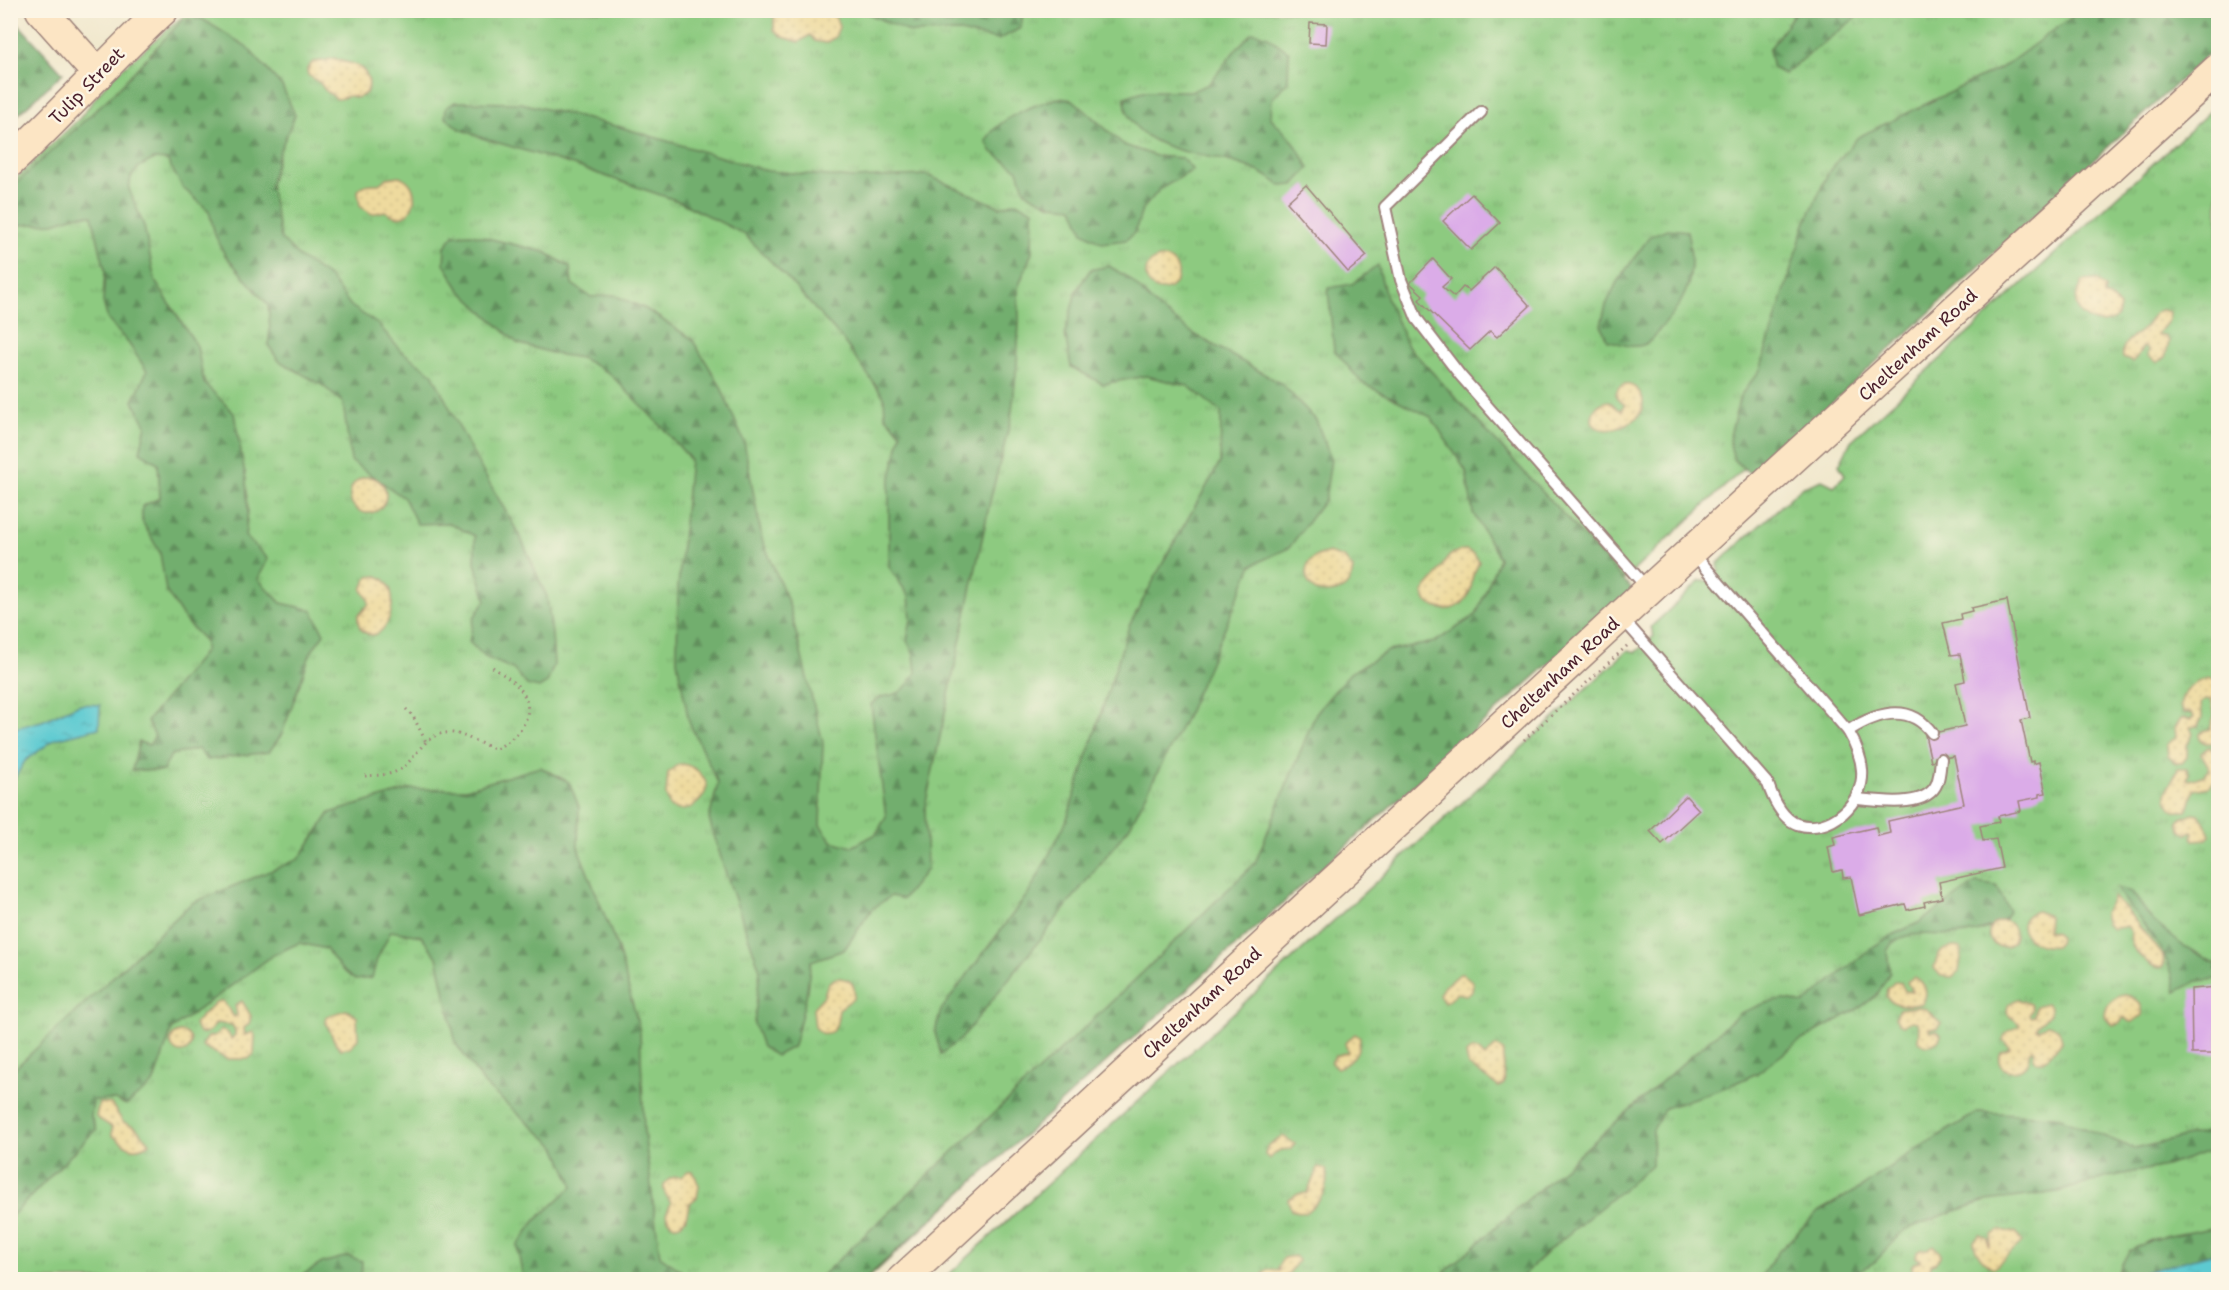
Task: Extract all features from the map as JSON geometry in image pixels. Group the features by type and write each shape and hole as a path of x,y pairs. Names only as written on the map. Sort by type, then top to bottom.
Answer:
{"street":[{"path":"41,10 98,74"},
{"name":"Tulip Street","path":"10,162 49,126 163,10"},
{"name":"Cheltenham Road","path":"902,1280 1649,590 2218,69"}],"lane":[{"path":"1481,112 1385,207 1401,279 1417,319 1460,375 1649,590"},
{"path":"1621,617 1768,784 1773,801 1796,824 1810,826 1829,822 1848,811 1857,799 1862,772 1858,750 1848,731 1692,552"},
{"path":"1848,731 1866,719 1896,713 1917,719 1925,724 1932,734"},
{"path":"1857,799 1898,802 1921,799 1931,793 1937,784 1941,759"}],"path":[{"path":"365,777 388,774 401,769 426,742 437,736 453,733 496,749 514,739 525,725 528,709 522,692 490,665"},
{"path":"406,709 413,716 426,742"}],"green space":[{"path":"189,11 2218,11 2218,30 868,1279 11,1280 11,183 80,118 109,80"},
{"path":"862,11 1023,11 1021,28 998,40 960,32 911,33"},
{"path":"1796,11 1864,11 1784,74 1773,68 1769,50"},
{"path":"2080,11 2218,11 2218,45 1753,476 1734,460 1729,440 1740,396 1760,370 1805,224 1828,173 1858,137 2006,65"},
{"path":"10,15 63,73 11,121 10,121"},
{"path":"183,19 202,19 246,46 282,86 295,115 279,153 270,185 281,239 299,257 330,278 351,306 379,325 400,350 432,373 474,456 520,536 547,597 554,665 547,683 539,688 527,685 513,669 485,657 469,642 474,617 486,600 475,563 475,536 449,523 417,524 404,498 351,461 343,403 322,385 279,361 268,345 270,330 268,305 225,255 215,235 209,211 183,188 167,160 154,159 139,167 131,177 129,189 144,226 155,281 197,346 204,383 234,413 246,479 248,511 245,536 268,559 258,579 281,603 312,610 324,634 311,652 282,734 269,752 207,760 198,749 171,755 163,771 132,770 139,742 149,745 155,736 147,721 205,651 205,641 187,623 166,591 160,553 142,521 142,506 160,498 158,463 140,452 146,425 133,401 147,371 129,344 108,320 103,302 105,270 92,215 78,215 54,223 19,225 11,218 11,188 112,95"},
{"path":"1253,32 1265,35 1289,52 1288,81 1272,99 1271,118 1294,142 1309,168 1294,185 1281,186 1266,175 1242,165 1166,146 1137,128 1128,114 1125,97 1143,91 1192,91 1209,84 1237,48"},
{"path":"1059,98 1073,100 1124,145 1156,156 1182,158 1193,170 1160,189 1142,210 1135,232 1126,240 1102,243 1083,232 1073,207 1051,205 1025,192 1018,170 992,152 986,141 999,125 1018,113"},
{"path":"455,102 521,103 620,127 768,171 853,178 927,175 1000,207 1016,202 1033,210 1032,252 1018,288 1017,365 1011,419 991,497 925,807 927,869 903,899 891,896 872,909 844,950 811,961 806,997 794,1046 776,1056 762,1047 754,1024 760,970 709,819 718,783 689,722 677,661 678,587 690,459 609,373 581,358 555,354 517,343 460,290 444,264 445,246 454,235 471,234 545,252 570,267 572,284 591,297 614,295 646,309 692,339 720,385 744,442 762,539 789,604 823,743 820,825 832,841 852,847 876,834 886,817 871,704 881,697 901,691 916,673 914,654 907,641 911,619 909,596 889,567 889,486 901,433 885,416 884,397 842,339 744,234 678,201 570,164 482,138 458,128 445,117 446,108"},
{"path":"2218,104 2218,1279 943,1280 1628,650 1636,652 1654,636 1651,627 1700,581 1708,581 1719,571 1718,563 1801,488 1822,480 1834,486 1845,475 1839,465 1851,441"},
{"path":"1667,229 1687,231 1691,259 1684,296 1670,318 1646,344 1630,346 1607,340 1601,325 1606,305 1617,282 1650,236"},
{"path":"1378,265 1386,297 1408,346 1632,589 865,1279 817,1280 1138,977 1255,863 1316,713 1350,673 1388,651 1435,642 1476,615 1499,558 1473,513 1466,471 1431,417 1362,383 1334,350 1328,288 1352,284"},
{"path":"1109,266 1130,279 1156,306 1194,334 1282,384 1316,420 1331,459 1325,499 1289,548 1252,565 1188,713 1130,826 961,1039 941,1054 935,1032 941,1010 1030,891 1066,822 1129,626 1220,463 1221,412 1188,386 1146,376 1103,384 1071,367 1065,334 1076,291 1090,270"},
{"path":"540,767 569,782 579,807 578,848 618,949 640,1031 644,1131 660,1256 693,1279 523,1279 517,1246 536,1220 573,1186 556,1147 485,1085 456,1044 437,957 421,936 391,931 377,959 372,978 355,980 341,969 326,949 299,943 275,954 172,1029 153,1084 126,1105 115,1100 93,1100 91,1117 96,1129 11,1217 11,1072 192,903 299,859 330,813 411,789 466,789"},
{"path":"1976,883 1997,886 2009,911 2003,920 1987,929 1972,933 1917,935 1899,939 1887,952 1890,972 1877,995 1861,1007 1802,1040 1757,1073 1729,1086 1665,1108 1653,1130 1652,1165 1548,1251 1520,1279 1436,1280 1740,1013 1775,1001 1805,1003 1871,948 1918,923"},
{"path":"2116,888 2132,892 2152,920 2182,945 2218,965 2218,979 2197,981 2176,992 2173,976 2162,951"},
{"path":"1978,1112 2055,1116 2135,1149 2218,1129 2218,1148 2166,1166 2108,1177 2058,1192 1987,1201 1943,1215 1905,1230 1875,1262 1844,1279 1759,1279 1779,1251 1819,1211 1862,1187 1915,1150"},
{"path":"2218,1227 2218,1279 2113,1280 2129,1251 2153,1239"},
{"path":"348,1256 362,1261 361,1279 296,1279 322,1263"}],"sand":[{"path":"780,11 827,11 836,18 839,27 835,37 826,43 815,41 810,35 799,42 783,37 774,30 774,17"},
{"path":"334,58 363,70 369,83 364,95 357,98 350,96 337,99 308,75 307,69 313,62"},
{"path":"399,176 408,181 413,189 413,205 409,212 403,216 395,216 385,211 372,214 360,206 358,191 362,187 379,184 387,178"},
{"path":"1162,258 1174,262 1178,274 1174,286 1162,290 1150,286 1146,274 1150,262"},
{"path":"2097,280 2105,288 2104,296 2112,299 2120,307 2118,316 2104,323 2087,318 2076,304 2083,281"},
{"path":"2161,310 2170,312 2169,320 2157,335 2164,335 2169,341 2165,358 2157,362 2148,356 2149,349 2143,347 2133,362 2123,358 2126,343 2145,327 2155,313"},
{"path":"1625,384 1635,388 1642,396 1643,403 1640,413 1624,426 1603,429 1596,426 1592,420 1594,411 1600,404 1609,401 1622,410 1625,405 1617,399 1616,393 1619,387"},
{"path":"368,477 380,483 386,495 380,507 368,513 356,507 350,495 356,483"},
{"path":"1466,550 1474,554 1479,562 1466,599 1462,604 1447,609 1430,605 1424,598 1424,591 1450,556"},
{"path":"1328,553 1344,558 1353,569 1352,576 1345,587 1330,593 1316,591 1310,585 1306,573 1314,558"},
{"path":"377,576 386,582 391,591 392,602 387,623 381,631 374,635 362,630 358,616 369,604 362,590 366,580"},
{"path":"2209,678 2218,680 2218,736 2213,743 2205,743 2200,739 2203,731 2210,729 2215,714 2211,700 2205,700 2201,703 2202,718 2198,726 2190,727 2193,734 2187,745 2187,757 2182,763 2176,763 2168,756 2167,745 2176,737 2175,728 2181,718 2190,720 2194,718 2192,713 2184,713 2180,706 2181,700 2190,687"},
{"path":"2209,747 2217,757 2218,778 2208,787 2194,790 2187,811 2174,811 2166,799 2166,794 2178,768 2187,768 2189,774 2187,779 2190,780 2205,775 2210,769 2201,753"},
{"path":"682,764 698,771 707,786 698,802 682,810 670,807 666,795 668,773"},
{"path":"2193,813 2199,814 2205,825 2210,835 2207,839 2194,840 2192,837 2194,832 2188,834 2180,828 2178,822 2181,818"},
{"path":"2113,897 2126,909 2163,957 2164,965 2161,968 2152,965 2139,954 2132,945 2131,931 2127,926 2113,929 2107,924 2104,914"},
{"path":"2037,911 2048,916 2047,931 2056,933 2060,937 2055,946 2034,943 2024,932 2022,926 2024,919"},
{"path":"2002,921 2011,925 2015,934 2011,943 2002,947 1993,943 1989,934 1993,925"},
{"path":"1954,947 1962,951 1959,971 1952,977 1941,976 1934,968 1938,956 1942,951"},
{"path":"1462,973 1473,982 1472,991 1466,995 1456,993 1444,1003 1439,995 1444,986"},
{"path":"1914,977 1925,988 1926,995 1923,1003 1903,1005 1894,1003 1886,997 1887,989 1895,982 1901,983 1905,991 1912,992 1907,982"},
{"path":"836,978 851,982 854,998 839,1009 834,1030 821,1033 815,1027 813,1008 824,996 828,983"},
{"path":"2125,995 2138,1002 2142,1008 2142,1015 2133,1022 2124,1017 2120,1023 2112,1025 2105,1016 2107,1008 2114,999"},
{"path":"2017,999 2030,1004 2032,1009 2029,1015 2031,1017 2034,1016 2036,1006 2047,1003 2050,1007 2050,1014 2037,1025 2036,1029 2039,1030 2047,1024 2053,1026 2059,1032 2062,1041 2043,1061 2035,1061 2033,1057 2035,1050 2033,1049 2029,1052 2028,1061 2024,1067 2011,1071 2001,1065 1999,1059 2001,1052 2010,1048 2003,1040 2006,1033 2020,1026 2007,1012 2009,1004"},
{"path":"223,1001 234,1017 237,1015 235,1005 242,1001 251,1016 249,1024 244,1028 245,1035 253,1032 255,1036 254,1054 248,1059 227,1059 202,1046 208,1037 214,1036 221,1030 228,1033 231,1039 235,1035 232,1025 216,1023 209,1031 199,1033 194,1024 216,1002"},
{"path":"1919,1007 1926,1009 1941,1023 1937,1028 1929,1028 1930,1031 1937,1031 1941,1035 1939,1040 1931,1045 1918,1041 1917,1022 1912,1021 1903,1025 1895,1017 1899,1009"},
{"path":"346,1010 357,1017 358,1039 350,1047 341,1049 326,1023 327,1016"},
{"path":"181,1032 188,1035 191,1042 188,1049 181,1052 174,1049 171,1042 174,1035"},
{"path":"1355,1034 1360,1038 1356,1053 1351,1060 1337,1068 1331,1063 1335,1056 1348,1052 1345,1043"},
{"path":"1496,1046 1503,1051 1504,1084 1499,1087 1468,1065 1466,1054 1472,1049 1478,1050 1485,1057"},
{"path":"99,1103 111,1104 123,1122 136,1128 150,1143 134,1148 112,1135 112,1127 96,1117"},
{"path":"1283,1136 1295,1144 1292,1149 1279,1151 1270,1159 1265,1155 1267,1147"},
{"path":"1318,1167 1326,1169 1327,1183 1323,1194 1305,1213 1291,1210 1288,1199 1297,1194 1307,1193"},
{"path":"688,1171 693,1171 699,1186 697,1197 689,1204 684,1221 674,1225 666,1214 671,1203 665,1194 664,1186 668,1181 681,1177"},
{"path":"2000,1230 2016,1233 2022,1242 1994,1268 1980,1257 1974,1241 1980,1235 1988,1239 1989,1247 1992,1235"},
{"path":"1934,1245 1940,1257 1931,1264 1930,1271 1919,1279 1913,1277 1912,1265 1920,1261 1916,1258 1917,1252"},
{"path":"1295,1256 1298,1261 1285,1279 1265,1279 1263,1274 1267,1270 1279,1271 1278,1267 1283,1258"}],"water":[{"path":"80,704 100,705 99,728 55,739 25,761 11,784 11,729 42,721"},
{"path":"2218,1252 2218,1279 2132,1280 2130,1276"}],"building":[{"path":"1310,23 1327,24 1326,44 1309,43"},
{"path":"1306,185 1367,256 1348,272 1287,202"},
{"path":"1472,194 1500,223 1471,250 1443,221"},
{"path":"1433,259 1451,279 1442,287 1454,297 1463,287 1469,291 1495,267 1530,306 1497,337 1490,331 1470,350 1419,300 1423,295 1410,283"},
{"path":"2007,600 2030,718 2021,720 2030,762 2033,761 2033,764 2039,762 2046,793 2040,794 2040,797 2019,801 2021,811 1998,816 1999,822 1980,826 1983,841 1996,839 2002,868 1939,882 1942,898 1924,902 1925,906 1907,910 1905,904 1859,915 1851,877 1843,878 1842,870 1833,872 1828,847 1835,845 1833,837 1876,827 1878,836 1890,833 1888,821 1964,804 1954,756 1931,761 1925,735 1965,726 1956,683 1965,681 1960,654 1951,655 1943,623 1961,619 1960,614 1972,611 1971,608"},
{"path":"1686,796 1699,810 1662,844 1650,831"},
{"path":"2218,987 2218,1054 2192,1054 2191,989"}]}
